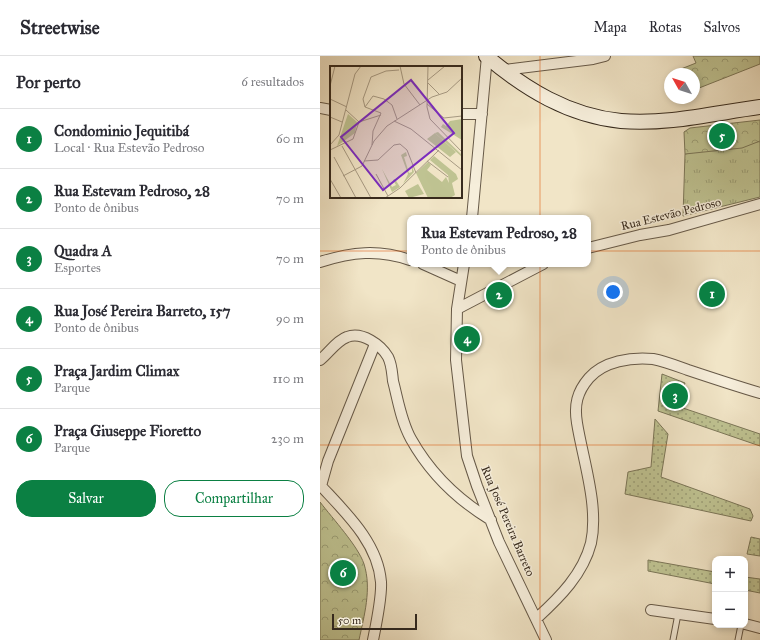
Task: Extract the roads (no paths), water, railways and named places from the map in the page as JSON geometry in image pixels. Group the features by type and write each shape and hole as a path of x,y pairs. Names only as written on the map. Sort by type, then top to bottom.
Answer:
{"main road":[{"path":"487,56 504,70 547,100 595,116 620,120 664,120 760,107"}],"street":[{"path":"472,215 487,56"},
{"path":"504,70 593,59 605,56"},
{"path":"320,108 330,110"},
{"path":"462,114 482,114"},
{"name":"Rua Estevão Pedroso","path":"591,247 640,235 669,230 760,204"},
{"path":"320,262 347,255 372,252 407,259"},
{"path":"430,267 461,281"},
{"name":"Rua José Pereira Barreto","path":"463,267 457,309 456,376 467,456 476,486 512,570 546,640"},
{"path":"457,309 538,267"},
{"path":"320,360 334,346 349,336 366,338 375,344 387,356 391,366 403,422 420,453 459,498 491,520"},
{"path":"373,640 381,583 378,569 372,552 354,521 320,486 328,461 375,344"},
{"path":"536,618 572,582 591,544 593,520 576,406 577,395 590,376 606,365 620,361 654,360 760,393"},
{"path":"651,610 712,618"},
{"path":"748,625 760,628"}],"lane":[{"path":"673,640 678,614"},
{"path":"738,640 740,628"}],"place":[{"name":"Praça Jardim Climax","path":"722,136"},
{"name":"Condominio Jequitibá","path":"712,294"},
{"name":"Rua Estevam Pedroso, 28","path":"499,295"},
{"name":"Rua José Pereira Barreto, 157","path":"467,339"},
{"name":"Quadra A","path":"675,396"},
{"name":"Praça Giuseppe Fioretto","path":"343,573"}]}
